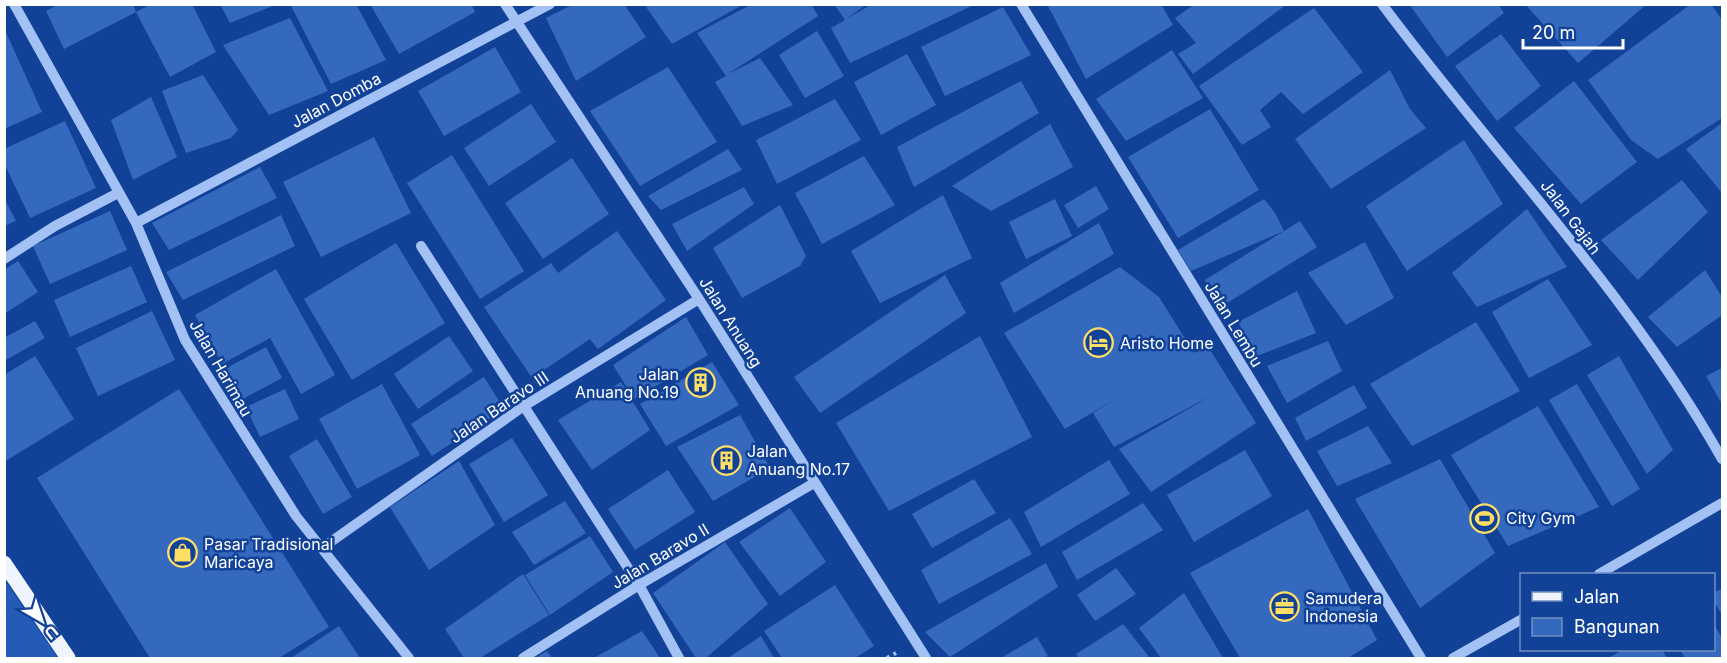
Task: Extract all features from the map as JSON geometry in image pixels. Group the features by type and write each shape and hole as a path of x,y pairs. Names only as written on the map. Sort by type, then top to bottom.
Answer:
{"main road":[{"path":"4,563 68,658"}],"street":[{"name":"Jalan Harimau","path":"14,4 136,223 184,340 296,516 409,658"},
{"name":"Jalan Anuang","path":"505,4 699,298 926,658"},
{"name":"Jalan Domba","path":"136,223 550,4"},
{"name":"Jalan Lembu","path":"1021,4 1421,658"},
{"name":"Jalan Gajah","path":"1382,4 1429,68 1493,142 1579,252 1694,409 1722,459"},
{"path":"4,259 56,226 118,193"},
{"path":"421,246 639,585 680,658"},
{"name":"Jalan Baravo III","path":"322,548 524,406 699,298"},
{"name":"Jalan Baravo II","path":"524,658 639,585 814,483"},
{"path":"1601,573 1722,503"},
{"path":"1453,658 1520,620"}],"shaded area":[{"path":"4,579 58,658 5,658"}],"building":[{"path":"59,4 133,4 136,12 64,49 46,11"},
{"path":"151,4 192,4 216,52 170,77 136,12"},
{"path":"220,4 275,4 275,5 230,23"},
{"path":"290,4 356,4 386,60 331,84"},
{"path":"370,4 471,4 475,12 399,54"},
{"path":"574,4 624,4 646,37 576,81 546,18"},
{"path":"644,4 744,4 672,44"},
{"path":"752,4 811,4 818,16 728,74 760,58 793,105 742,126 715,82 726,76 697,33"},
{"path":"834,4 867,4 845,20"},
{"path":"872,4 976,4 850,63 831,28"},
{"path":"1047,4 1161,4 1173,25 1086,79"},
{"path":"1195,4 1287,4 1193,74 1178,54 1196,43 1175,18"},
{"path":"1409,4 1498,4 1504,13 1447,57"},
{"path":"1525,4 1647,4 1578,63"},
{"path":"1691,4 1711,4 1722,20 1722,118 1658,159 1631,140 1588,80"},
{"path":"1003,7 1031,55 945,96 921,47"},
{"path":"1314,8 1363,72 1303,114 1281,92 1260,110 1271,127 1242,145 1199,86"},
{"path":"290,18 328,91 269,115 223,45"},
{"path":"4,28 42,112 4,129"},
{"path":"817,31 844,76 805,98 779,55"},
{"path":"1501,34 1541,86 1497,121 1455,66"},
{"path":"495,47 521,92 444,136 418,91"},
{"path":"1172,50 1203,98 1126,141 1096,99"},
{"path":"907,54 936,105 881,135 854,82"},
{"path":"668,67 717,142 640,186 590,111"},
{"path":"1390,70 1410,109 1426,128 1331,189 1295,139"},
{"path":"203,75 238,130 231,138 186,153 162,91"},
{"path":"1021,81 1039,113 914,187 897,147"},
{"path":"1574,81 1637,162 1581,204 1514,128"},
{"path":"151,97 177,157 133,180 111,120"},
{"path":"835,99 861,140 777,184 756,140"},
{"path":"531,104 556,142 489,186 464,148"},
{"path":"1210,109 1259,190 1178,238 1128,157"},
{"path":"65,121 96,188 30,218 4,163 4,149"},
{"path":"1722,123 1722,193 1686,149"},
{"path":"1050,124 1073,167 991,211 952,186"},
{"path":"374,137 411,213 321,257 283,182"},
{"path":"1464,140 1503,204 1407,271 1366,206"},
{"path":"728,149 742,170 661,210 648,196"},
{"path":"452,155 524,271 480,299 407,183"},
{"path":"864,156 895,205 822,244 795,193"},
{"path":"572,158 609,214 543,259 505,203"},
{"path":"260,167 277,198 169,250 152,223"},
{"path":"1682,180 1708,212 1638,280 1601,240"},
{"path":"1096,186 1109,209 1078,228 1064,205"},
{"path":"744,187 754,204 687,251 672,224"},
{"path":"943,195 972,258 880,303 851,251"},
{"path":"4,198 16,221 4,226"},
{"path":"1055,199 1072,236 1026,259 1009,222"},
{"path":"1264,199 1275,213 1284,231 1191,271 1178,250"},
{"path":"780,205 806,256 800,266 742,298 713,248"},
{"path":"1527,209 1567,267 1477,307 1452,273"},
{"path":"110,211 127,250 50,284 33,246"},
{"path":"281,215 295,246 183,300 166,272"},
{"path":"1300,221 1317,247 1219,308 1205,280"},
{"path":"1099,223 1114,254 1014,313 1000,283"},
{"path":"617,231 666,300 598,349 590,339 532,378 484,307 551,263 558,273"},
{"path":"1365,242 1394,298 1346,325 1308,273"},
{"path":"396,243 445,323 352,380 304,299"},
{"path":"18,261 38,292 4,314 4,270"},
{"path":"131,266 147,302 70,337 54,300"},
{"path":"1120,267 1159,297 1194,353 1207,345 1256,423 1151,492 1119,449 1211,396 1114,447 1093,413 1120,396 1065,429 1004,333"},
{"path":"276,269 335,375 301,394 270,338 222,364 195,315"},
{"path":"1705,270 1722,297 1722,315 1677,347 1648,317"},
{"path":"945,275 966,313 820,413 794,377"},
{"path":"1548,279 1592,345 1529,378 1492,312"},
{"path":"1297,291 1316,333 1257,356 1238,322"},
{"path":"152,311 175,360 98,396 76,348"},
{"path":"686,317 708,355 634,399 613,365"},
{"path":"35,321 45,338 4,361 4,338"},
{"path":"1476,322 1520,391 1412,446 1370,384"},
{"path":"449,336 473,371 418,409 394,374"},
{"path":"980,336 1032,437 889,511 836,423"},
{"path":"1328,341 1342,371 1287,403 1267,366"},
{"path":"266,347 282,378 235,403 219,372"},
{"path":"35,356 74,419 4,462 4,375"},
{"path":"1619,356 1673,450 1647,474 1587,375"},
{"name":"Jalan Anuang No.19","path":"712,362 739,405 666,446 640,404"},
{"path":"1722,368 1722,404 1706,376"},
{"path":"484,377 504,409 432,456 411,424"},
{"path":"621,382 650,430 592,470 558,420"},
{"path":"382,384 420,455 357,489 319,419"},
{"path":"1577,384 1640,489 1612,506 1549,400"},
{"path":"1354,385 1367,408 1306,441 1295,418"},
{"name":"Pasar Tradisional Maricaya","path":"179,389 329,627 279,658 150,658 37,478"},
{"path":"285,389 299,419 260,437 246,407"},
{"path":"1538,406 1599,507 1508,546 1451,455"},
{"name":"Jalan Anuang No.17","path":"740,415 770,468 713,501 677,447"},
{"path":"1368,426 1392,463 1337,486 1317,451"},
{"path":"512,438 548,495 504,522 469,464"},
{"path":"317,439 352,497 323,514 289,456"},
{"path":"1245,450 1272,496 1194,542 1167,495"},
{"path":"1440,459 1495,553 1420,608 1355,499"},
{"path":"1109,460 1130,494 1041,547 1024,512"},
{"path":"459,461 495,525 429,570 390,507"},
{"path":"668,470 695,512 635,550 608,509"},
{"path":"974,479 996,513 932,548 912,514"},
{"path":"565,501 586,533 534,565 512,532"},
{"path":"1143,503 1163,530 1077,580 1062,552"},
{"path":"790,508 826,562 780,596 739,542"},
{"name":"Samudera Indonesia","path":"1308,509 1377,640 1348,658 1240,658 1190,573"},
{"path":"1010,518 1032,554 939,604 921,570"},
{"path":"590,536 613,572 550,615 525,575"},
{"path":"725,542 768,604 706,658 696,658 653,593"},
{"path":"1046,563 1058,587 950,657 925,632"},
{"path":"1116,568 1136,594 1095,621 1077,595"},
{"path":"523,574 549,615 480,658 464,658 445,629"},
{"path":"835,585 874,646 855,658 782,658 764,631"},
{"path":"1722,589 1722,615 1715,603 1715,592"},
{"path":"1184,593 1223,658 1161,658 1139,628"},
{"path":"1123,624 1150,658 1079,658 1076,654"},
{"path":"339,626 360,658 291,658"},
{"path":"1715,626 1722,638 1722,658 1685,658 1681,651 1715,651"},
{"path":"642,631 660,658 594,658"},
{"path":"761,636 774,658 728,658"},
{"path":"1037,637 1048,656 1001,658"},
{"path":"547,651 552,658 535,658"},
{"path":"1621,651 1663,651 1667,658 1608,658"}],"place":[{"name":"Aristo Home","path":"1099,343"},
{"name":"Jalan Anuang No.19","path":"700,383"},
{"name":"Jalan Anuang No.17","path":"726,460"},
{"name":"City Gym","path":"1485,518"},
{"name":"Pasar Tradisional Maricaya","path":"183,553"},
{"name":"Samudera Indonesia","path":"1284,607"}]}
